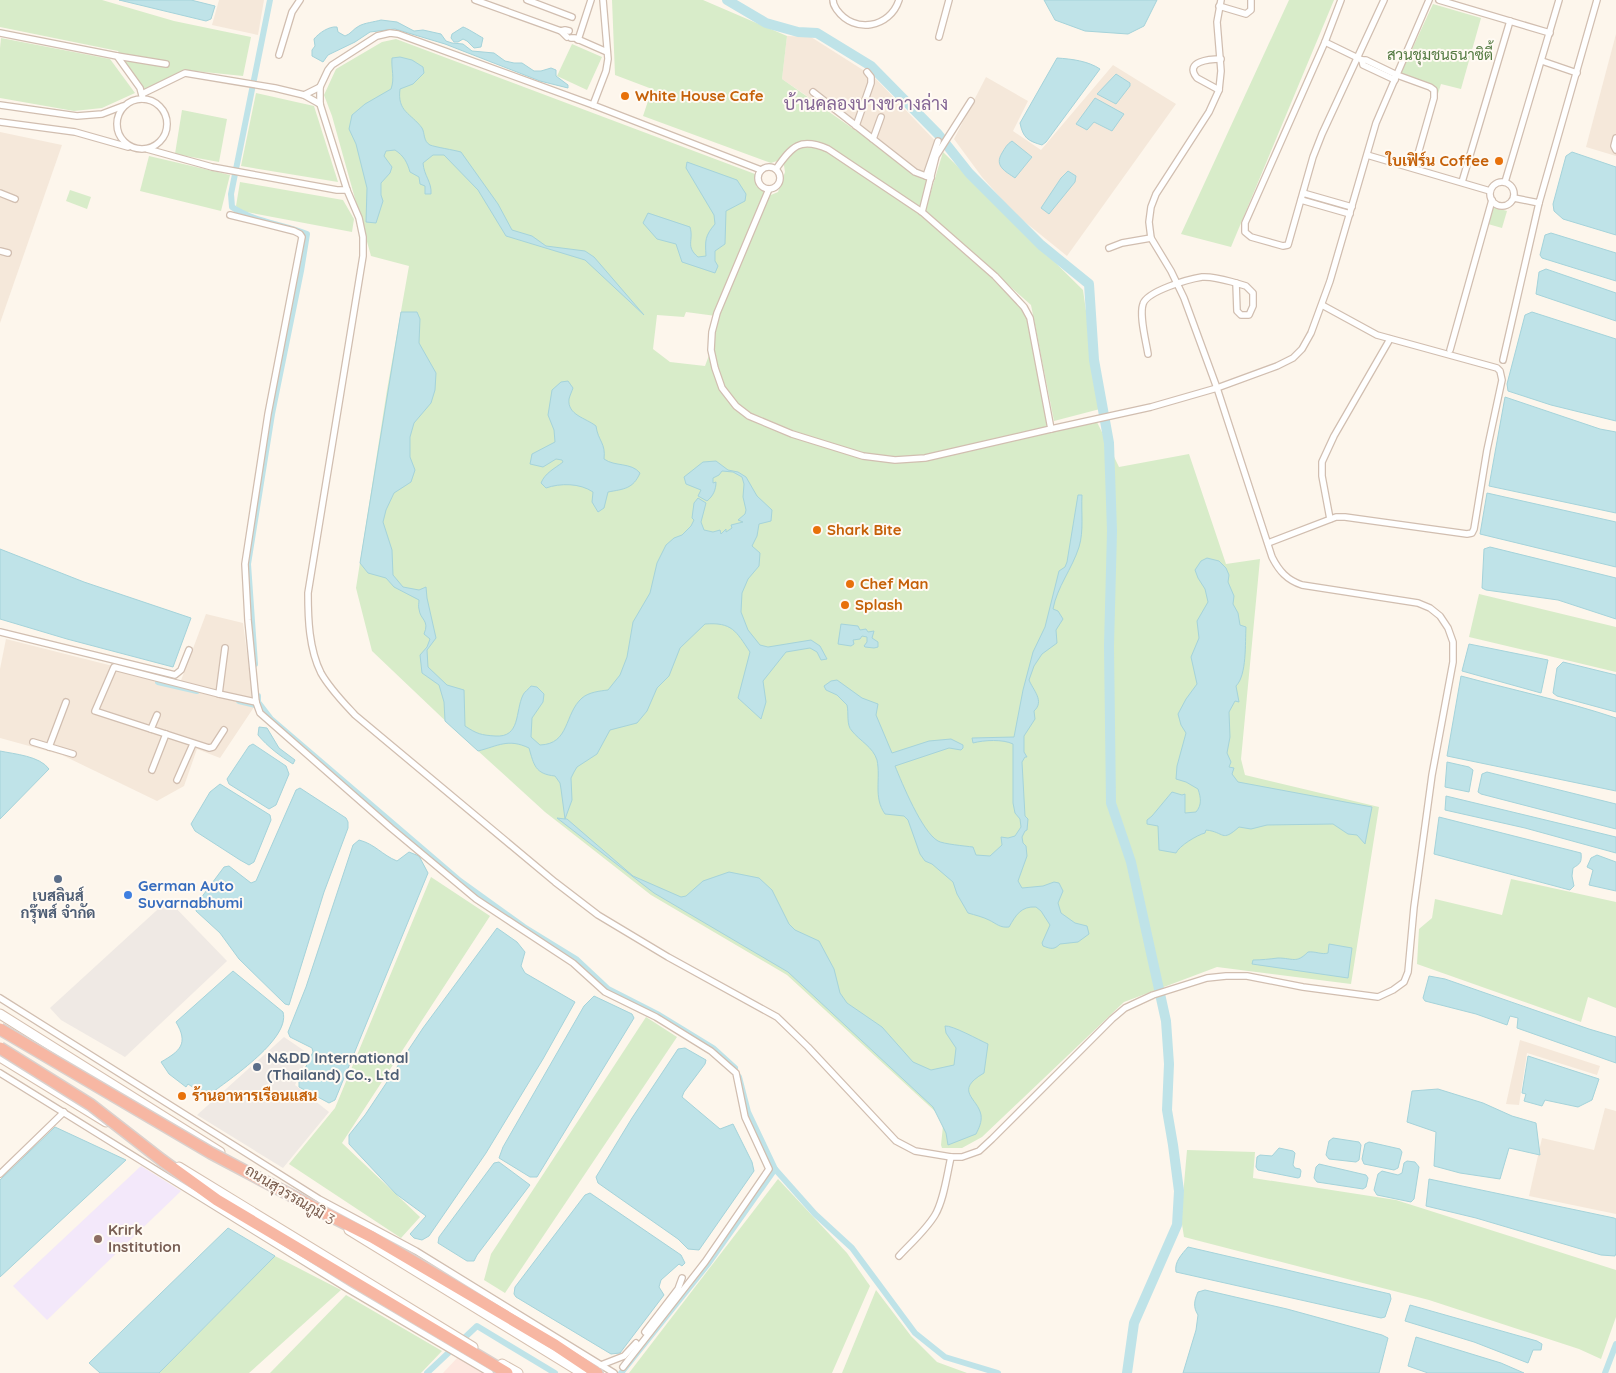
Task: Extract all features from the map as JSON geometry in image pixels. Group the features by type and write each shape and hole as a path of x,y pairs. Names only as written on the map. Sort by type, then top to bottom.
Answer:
{"highway":[{"path":"0,1029 211,1153 372,1237 599,1369"},
{"path":"0,1048 91,1105 205,1192 465,1350 507,1373"}],"main road":[{"name":"ถนนสุวรรณภูมิ 3","path":"0,1014 180,1128 582,1373"},
{"path":"0,1058 448,1339"},
{"path":"465,1350 518,1373"}],"street":[{"path":"475,0 561,31 564,36 572,36 607,52"},
{"path":"527,0 572,17"},
{"path":"572,36 591,0"},
{"path":"593,105 606,71 607,52 603,0"},
{"path":"833,0 833,4 842,16 852,24 865,26 878,23 888,17 899,0"},
{"path":"939,37 949,0"},
{"path":"1251,0 1251,10 1246,14 1220,3 1217,22 1221,59 1219,90 1209,112 1156,194 1149,215 1151,238 1177,284 1218,388 1268,543 1278,568 1294,582 1302,585 1418,603 1430,608 1440,616 1448,628 1453,642 1453,662 1432,775 1416,891 1408,972 1404,982 1394,990 1378,996 1247,976 1207,978 1153,994 1125,1008 1112,1019 979,1150 962,1157 915,1151 896,1141 808,1047 777,1017 668,958 598,915 555,882 355,715 336,695 321,672 313,648 308,622 308,593 363,256 363,244 360,218 347,190 320,104 320,87 328,70 337,61 377,36 390,33 405,36 593,105 761,170 770,167 776,169 780,174 780,181 776,186 769,189 714,324 711,350 722,388 736,406 749,416 792,434 873,458 895,460 925,458 1167,403 1218,388 1293,358 1307,342 1322,305 1376,123 1430,0"},
{"path":"1341,0 1248,214 1245,232 1251,237 1286,246 1289,242 1322,134 1360,59 1384,0"},
{"path":"1439,0 1550,33"},
{"path":"1506,182 1559,0"},
{"path":"1503,360 1539,203 1597,0"},
{"path":"279,55 292,12 298,1"},
{"path":"1462,182 1510,21"},
{"path":"0,34 166,64"},
{"path":"1324,42 1366,60 1396,78 1430,87 1434,94 1414,168"},
{"path":"117,56 140,88 142,96"},
{"path":"1219,90 1196,78 1194,67 1202,61 1221,59"},
{"path":"1542,62 1577,73"},
{"path":"856,126 871,83 871,77 867,72"},
{"path":"0,105 77,116 102,114 124,105 185,73 248,83 304,95 320,104"},
{"path":"304,95 320,87"},
{"path":"813,92 915,172 929,177"},
{"path":"142,96 155,102 162,108 168,124 162,140 155,146 147,149"},
{"path":"922,212 929,177 940,144 949,136 971,101"},
{"path":"124,105 117,120 117,128 119,136 130,147"},
{"path":"873,139 881,117"},
{"path":"0,122 75,132 212,167 337,190 347,190"},
{"path":"1616,138 1614,146 1616,150"},
{"path":"776,169 791,149 802,144 815,143 828,149 922,212 995,276 1024,307 1030,318 1051,429"},
{"path":"1367,155 1490,191"},
{"path":"761,170 758,180 762,186 769,189"},
{"path":"1490,191 1498,182 1506,182 1512,186 1514,194 1514,198 1503,206 1492,200"},
{"path":"1450,350 1492,200 1490,191"},
{"path":"0,193 15,199"},
{"path":"1303,193 1352,207"},
{"path":"1514,198 1539,203"},
{"path":"1301,200 1350,214"},
{"path":"230,215 294,231 302,237 268,414 245,564 256,703 260,713 476,899 573,963 605,992 656,1017 703,1046 736,1073 745,1117 769,1169 704,1262 623,1367"},
{"path":"1109,248 1122,243 1151,238"},
{"path":"0,251 8,253"},
{"path":"1148,354 1143,318 1144,302 1149,295 1177,284 1204,277 1236,283 1246,286 1253,293 1253,306 1249,315 1241,315 1237,311 1236,283"},
{"path":"1268,543 1330,519 1345,517 1467,534 1472,533 1474,529 1502,374 1497,368 1390,340 1368,331 1322,305"},
{"path":"1330,519 1322,476 1322,462 1334,436 1390,340"},
{"path":"0,632 175,675 181,670 189,650"},
{"path":"219,694 225,648"},
{"path":"224,730 213,748 193,744 95,711 114,667 256,703"},
{"path":"49,747 66,702"},
{"path":"151,729 157,715"},
{"path":"152,770 166,734"},
{"path":"33,742 73,754"},
{"path":"177,780 193,744"},
{"path":"0,998 319,1198 416,1251 599,1369 612,1372"},
{"path":"0,1073 348,1289 448,1339"},
{"path":"0,1174 64,1112"},
{"path":"899,1256 922,1233 936,1215 951,1157"},
{"path":"599,1369 630,1351 678,1289 682,1278"},
{"path":"465,1350 490,1373"}],"shaded area":[{"path":"219,0 264,0 258,35 212,25"},
{"path":"1616,34 1616,156 1586,147"},
{"path":"787,36 811,37 874,77 941,147 923,175 782,79"},
{"path":"1113,65 1176,104 1067,256 1015,214 982,177 954,139 986,77 1028,101 1013,131 1041,150"},
{"path":"0,132 62,145 0,323"},
{"path":"206,614 243,623 254,707 220,758 197,749 184,786 157,801 62,755 0,738 0,669 6,639 180,683"},
{"path":"168,900 227,961 125,1057 61,1020 50,1008"},
{"path":"284,1037 309,1054 295,1085 329,1112 283,1168 197,1115"},
{"path":"1520,1040 1600,1066 1597,1075 1527,1053 1519,1105 1506,1104"},
{"path":"1605,1108 1616,1111 1616,1214 1529,1196 1542,1138 1594,1150"},
{"name":"Krirk Institution","path":"141,1166 181,1191 47,1320 13,1286"},
{"path":"459,1356 490,1373 443,1373"}],"green space":[{"path":"0,0 102,0 174,21 251,37 243,76 185,70 145,90 118,51 0,27"},
{"path":"612,0 703,0 787,36 782,79 915,172 931,178 922,212 995,276 1027,314 1051,429 1096,420 1119,467 1189,454 1226,564 1260,559 1241,759 1245,775 1379,807 1351,984 1217,967 1124,1002 982,1137 962,1148 942,1148 943,1126 938,1114 787,975 651,895 545,812 372,651 356,588 387,390 409,266 371,256 332,116 324,95 336,69 382,42 396,39 755,174 756,186 763,190 766,197 778,192 785,172 783,159 771,163 643,116 652,89 615,75","holes":["686,312 716,316 711,350 705,366 670,362 653,349 657,315 684,317"]},
{"path":"1289,0 1334,0 1231,247 1181,234"},
{"name":"สวนชุมชนธนาซิตี้","path":"1433,4 1481,18 1461,89 1441,84 1437,97 1436,92 1401,77 1401,73"},
{"path":"1,38 110,59 135,93 102,108 74,111 0,98"},
{"path":"572,44 602,57 587,90 557,76"},
{"path":"256,93 314,106 338,182 241,166"},
{"path":"182,110 227,119 219,162 175,154"},
{"path":"943,152 1083,290 1100,409 1054,421 1031,305 925,211"},
{"path":"149,156 230,175 221,211 140,191"},
{"path":"240,182 343,200 354,219 352,232 241,211 236,206"},
{"path":"70,190 91,197 87,209 66,201"},
{"path":"1493,207 1507,211 1502,228 1488,224"},
{"path":"1479,594 1616,627 1616,672 1469,637"},
{"path":"431,877 490,916 342,1143 420,1217 401,1238 289,1164 335,1108"},
{"path":"1511,879 1616,902 1616,1008 1588,997 1581,1022 1417,964 1419,929 1432,918 1435,899 1502,915"},
{"path":"646,1017 677,1037 505,1293 484,1280 491,1254"},
{"path":"1187,1150 1255,1152 1253,1178 1396,1200 1616,1270 1616,1317 1601,1359 1579,1349 1429,1300 1184,1237 1181,1218"},
{"path":"778,1179 847,1253 870,1286 832,1373 629,1373"},
{"path":"275,1256 341,1290 249,1373 159,1373"},
{"path":"876,1290 911,1336 937,1362 967,1373 842,1373"},
{"path":"346,1295 442,1351 421,1373 270,1373"}],"water":[{"path":"119,0 191,0 215,6 211,19 206,21"},
{"path":"1044,0 1157,0 1144,26 1128,34 1085,31 1055,20"},
{"path":"381,20 397,22 414,31 423,30 441,34 446,41 463,44 472,51 494,53 505,61 522,63 534,71 551,68 556,70 556,76 568,85 568,88 540,81 445,44 395,29 370,32 355,42 328,55 323,62 312,56 312,50 315,46 314,39 324,30 337,27 338,32 345,36 361,25"},
{"path":"463,27 483,38 481,47 474,48 463,39 454,42 451,38 452,34"},
{"path":"400,57 412,60 423,67 424,73 413,84 400,89 400,97 406,112 422,128 428,143 432,146 461,152 498,204 512,230 532,236 546,246 585,251 594,257 644,315 585,260 506,236 478,190 444,155 433,155 423,163 431,190 431,194 425,194 425,186 420,184 419,177 410,172 403,157 395,150 386,151 384,156 392,167 390,173 381,183 383,201 376,223 366,222 367,188 356,144 349,129 352,115 365,104 391,89 393,81 392,58"},
{"path":"1057,58 1085,62 1100,69 1042,145 1027,138 1020,123"},
{"path":"1116,74 1130,83 1130,86 1116,104 1097,94"},
{"path":"1095,98 1124,114 1112,131 1094,122 1087,130 1076,124"},
{"path":"1012,141 1032,157 1015,178 1002,168 999,161 1004,149"},
{"path":"1572,152 1616,167 1616,235 1563,219 1554,211 1553,204 1566,156"},
{"path":"687,162 737,180 746,194 745,201 726,211 725,244 715,251 715,261 718,266 715,273 682,262 676,244 657,239 643,223 648,213 690,227 692,250 698,257 706,256 706,238 715,224 714,215 686,168"},
{"path":"1068,171 1076,176 1075,182 1049,214 1041,208 1061,178"},
{"path":"1551,233 1616,253 1616,281 1542,258 1540,255 1545,235"},
{"path":"1546,269 1616,293 1616,321 1536,294 1539,272"},
{"path":"401,312 417,312 420,319 419,343 436,373 435,390 431,403 414,423 410,437 410,457 415,470 411,482 394,493 383,522 392,550 393,575 403,587 419,590 426,587 436,638 427,650 428,667 447,685 464,690 465,726 486,735 495,736 509,733 516,722 524,694 531,686 537,687 544,694 543,702 532,718 531,737 540,745 550,743 562,734 572,712 582,698 591,693 608,690 620,675 627,657 633,622 650,593 657,563 666,545 674,538 682,535 691,526 694,520 692,518 694,503 698,498 706,503 701,522 704,530 713,532 720,530 721,534 726,529 726,532 732,528 731,525 743,522 738,520 745,514 746,510 742,477 733,472 722,471 713,478 713,483 716,482 715,488 707,501 698,496 701,490 686,484 684,477 703,462 716,461 728,470 738,472 746,477 757,496 772,510 771,521 759,524 757,536 752,546 760,553 759,566 748,579 742,593 741,612 748,630 760,645 768,647 811,640 820,646 827,659 821,660 817,652 810,648 786,652 763,681 766,702 761,719 738,698 750,652 741,638 732,629 727,626 705,624 680,648 669,676 657,688 647,711 637,723 610,730 597,754 577,767 571,778 572,800 565,819 560,783 555,776 543,773 536,768 529,748 509,743 478,751 445,721 444,702 439,685 422,673 420,655 427,647 430,639 424,634 426,626 420,613 419,600 394,587 386,578 368,573 360,563"},
{"path":"1532,312 1616,339 1616,421 1551,405 1508,391 1507,384 1525,315"},
{"path":"568,381 573,388 569,399 571,409 578,416 596,426 604,449 604,459 632,467 640,473 631,485 608,492 604,508 598,512 592,502 593,492 588,489 570,485 557,485 546,488 541,483 547,474 563,462 562,460 556,459 543,467 530,464 532,454 555,442 554,430 548,415 552,390 561,382"},
{"path":"1505,397 1600,429 1616,432 1616,513 1489,486"},
{"path":"1487,493 1616,522 1616,567 1480,534"},
{"path":"1078,495 1082,495 1081,541 1053,609 1058,611 1063,619 1056,630 1057,643 1042,654 1034,666 1029,680 1037,696 1038,703 1034,711 1035,719 1024,736 1024,752 1027,757 1022,762 1025,816 1028,819 1027,830 1022,837 1023,843 1026,846 1027,856 1018,881 1022,888 1043,886 1054,882 1059,883 1063,891 1058,903 1061,913 1075,923 1087,926 1089,934 1078,942 1060,944 1050,948 1043,946 1042,943 1050,925 1036,907 1023,910 1009,927 1001,926 968,913 957,894 953,882 932,864 925,861 920,854 908,820 904,816 885,814 881,808 878,794 878,767 875,755 850,728 847,705 837,695 826,690 824,686 831,681 837,680 862,698 878,704 876,715 892,753 929,741 951,739 963,745 961,750 949,748 895,766 919,818 932,836 941,842 973,847 976,855 990,856 1002,845 1001,837 1015,836 1021,827 1020,819 1015,813 1013,803 1013,744 993,740 973,743 972,738 1014,737 1033,652 1045,627 1059,571 1065,567 1067,562"},
{"path":"1490,547 1616,578 1616,619 1558,600 1482,588 1484,549"},
{"path":"0,549 84,582 191,618 173,667 0,619"},
{"path":"1207,558 1219,561 1226,568 1229,575 1228,582 1234,596 1233,604 1238,613 1240,625 1246,627 1244,667 1240,681 1236,686 1239,702 1235,701 1229,712 1230,737 1227,753 1231,762 1229,767 1234,768 1232,774 1238,782 1372,807 1365,844 1357,835 1348,834 1333,824 1267,825 1251,829 1239,827 1226,836 1206,830 1205,833 1184,844 1176,853 1159,850 1158,826 1147,824 1147,820 1172,792 1185,794 1185,813 1196,812 1200,804 1198,789 1176,779 1177,766 1186,733 1181,725 1178,714 1197,684 1191,657 1199,638 1197,621 1208,602 1205,589 1195,570 1201,561"},
{"path":"841,624 858,626 860,630 866,629 868,632 874,631 872,638 878,642 878,647 865,647 867,637 862,636 860,639 853,640 854,644 851,646 838,644"},
{"path":"1469,644 1548,660 1541,693 1462,671"},
{"path":"1563,662 1616,675 1616,712 1557,696 1553,693 1557,668"},
{"path":"1461,676 1616,718 1616,791 1447,756"},
{"path":"259,727 267,728 279,748 295,760 293,764 274,751 258,735"},
{"path":"253,744 286,766 289,774 276,805 269,809 229,784 227,779 249,746"},
{"path":"0,751 33,758 49,769 0,819"},
{"path":"1447,762 1469,767 1473,770 1469,792 1445,787"},
{"path":"1487,772 1616,804 1616,829 1481,794 1478,792 1482,774"},
{"path":"220,784 270,815 271,820 254,862 249,865 195,831 191,824 210,792"},
{"path":"300,788 346,818 348,828 324,892 289,1005 285,1004 239,959 220,933 196,911 198,902 224,867 229,866 251,883 256,881 296,790"},
{"path":"1446,796 1616,837 1616,853 1525,828 1445,810"},
{"path":"1439,817 1581,853 1580,862 1573,868 1574,886 1570,890 1434,854"},
{"path":"557,818 567,819 633,876 681,897 686,896 703,881 729,872 759,878 772,890 789,924 795,930 819,941 834,969 840,993 847,1003 882,1027 913,1062 931,1070 954,1065 956,1048 946,1033 945,1026 959,1030 988,1044 984,1073 975,1079 970,1085 969,1090 981,1115 981,1123 976,1134 948,1145 946,1133 933,1107 788,972 654,893"},
{"path":"359,840 370,844 397,861 409,852 419,856 428,873 335,1100 329,1103 299,1087 299,1081 313,1052 312,1048 290,1037 288,1032 306,987 353,845"},
{"path":"1597,855 1616,862 1616,891 1589,885 1593,870 1587,867 1591,858"},
{"path":"497,928 517,942 525,952 521,966 525,973 575,1002 486,1153 429,1236 422,1240 414,1238 410,1234 426,1216 396,1194 349,1144 349,1135 365,1115 423,1028"},
{"path":"1329,944 1352,948 1348,978 1252,964 1253,960 1278,958 1294,960 1308,952 1328,953"},
{"path":"233,971 283,1012 283,1023 277,1035 255,1060 205,1098 201,1093 197,1095 193,1090 194,1088 188,1084 186,1087 169,1074 161,1062 178,1050 182,1041 182,1036 176,1022"},
{"path":"1429,976 1445,979 1616,1037 1616,1063 1517,1028 1518,1018 1510,1016 1507,1025 1476,1014 1425,1001 1423,998"},
{"path":"594,996 632,1014 634,1018 537,1177 530,1177 499,1158 503,1147 584,1006"},
{"path":"685,1048 706,1060 682,1097 720,1129 733,1124 752,1162 754,1171 699,1250 688,1249 678,1239 598,1183 596,1177 632,1118 678,1049"},
{"path":"1528,1056 1599,1079 1592,1100 1578,1107 1545,1100 1542,1106 1524,1101 1526,1094 1522,1093"},
{"path":"1438,1089 1483,1103 1512,1116 1536,1123 1540,1155 1509,1148 1500,1179 1460,1173 1434,1166 1436,1132 1407,1122 1412,1091"},
{"path":"55,1127 126,1160 0,1277 0,1180"},
{"path":"1333,1138 1359,1142 1361,1145 1359,1160 1356,1162 1329,1159 1326,1155 1329,1141"},
{"path":"1369,1142 1400,1149 1402,1152 1398,1168 1394,1170 1364,1164 1362,1159 1365,1144"},
{"path":"1279,1148 1295,1153 1293,1165 1295,1168 1300,1169 1300,1177 1258,1170 1256,1167 1257,1157 1260,1155 1272,1156"},
{"path":"1407,1161 1415,1162 1419,1167 1414,1199 1411,1202 1377,1195 1374,1190 1378,1174 1382,1171 1398,1175 1402,1173 1404,1163"},
{"path":"499,1162 530,1185 474,1261 467,1261 438,1243 439,1237 494,1163"},
{"path":"1319,1164 1366,1175 1368,1178 1366,1187 1363,1189 1317,1182 1314,1178 1316,1167"},
{"path":"1429,1179 1614,1218 1616,1219 1615,1256 1601,1255 1476,1218 1426,1206"},
{"path":"590,1193 681,1255 685,1263 682,1266 679,1264 661,1280 659,1287 664,1295 620,1353 611,1354 514,1294 515,1287 585,1195"},
{"path":"228,1228 275,1256 159,1373 100,1373 89,1363"},
{"path":"1188,1247 1390,1294 1391,1299 1385,1317 1381,1318 1176,1272 1177,1262"},
{"path":"1205,1290 1287,1309 1382,1335 1388,1338 1379,1373 1183,1373 1196,1330 1198,1315 1195,1307 1196,1298 1198,1292"},
{"path":"1410,1305 1537,1341 1542,1344 1541,1350 1533,1350 1528,1363 1474,1342 1405,1321"},
{"path":"1416,1337 1501,1363 1524,1373 1428,1373 1408,1366"}],"waterway":[{"path":"255,664 248,564 272,414 307,234 250,216 232,207 231,194 270,0"},
{"path":"727,0 766,23 798,32 817,33 871,66 938,134 969,173 1041,245 1089,284 1094,360 1109,443 1112,531 1109,646 1111,803 1131,862 1166,1021 1169,1064 1167,1110 1179,1191 1177,1225 1134,1323 1127,1373"},
{"path":"158,682 197,691"},
{"path":"258,696 258,702 271,719 460,881 524,927 576,959 608,989 659,1015 713,1048 735,1068"},
{"path":"239,701 260,706"},
{"path":"739,1077 748,1112 775,1169 815,1214 852,1248 915,1333 945,1357 998,1373"},
{"path":"621,1373 708,1264 775,1169"},
{"path":"427,1373 477,1326 555,1373"},
{"path":"1605,1373 1616,1344"}],"place":[{"name":"White House Cafe","path":"625,96"},
{"name":"ใบเฟิร์น Coffee","path":"1499,161"},
{"name":"Shark Bite","path":"817,530"},
{"name":"Chef Man","path":"850,584"},
{"name":"Splash","path":"845,605"},
{"name":"เบสลินส์ กรุ๊พส์ จำกัด","path":"58,879"},
{"name":"German Auto Suvarnabhumi","path":"128,895"},
{"name":"N&DD International (Thailand) Co., Ltd","path":"257,1067"},
{"name":"ร้านอาหารเรือนแสน","path":"182,1096"},
{"name":"Krirk Institution","path":"98,1239"}],"district":[{"name":"บ้านคลองบางขวางล่าง","path":"866,104"}]}
